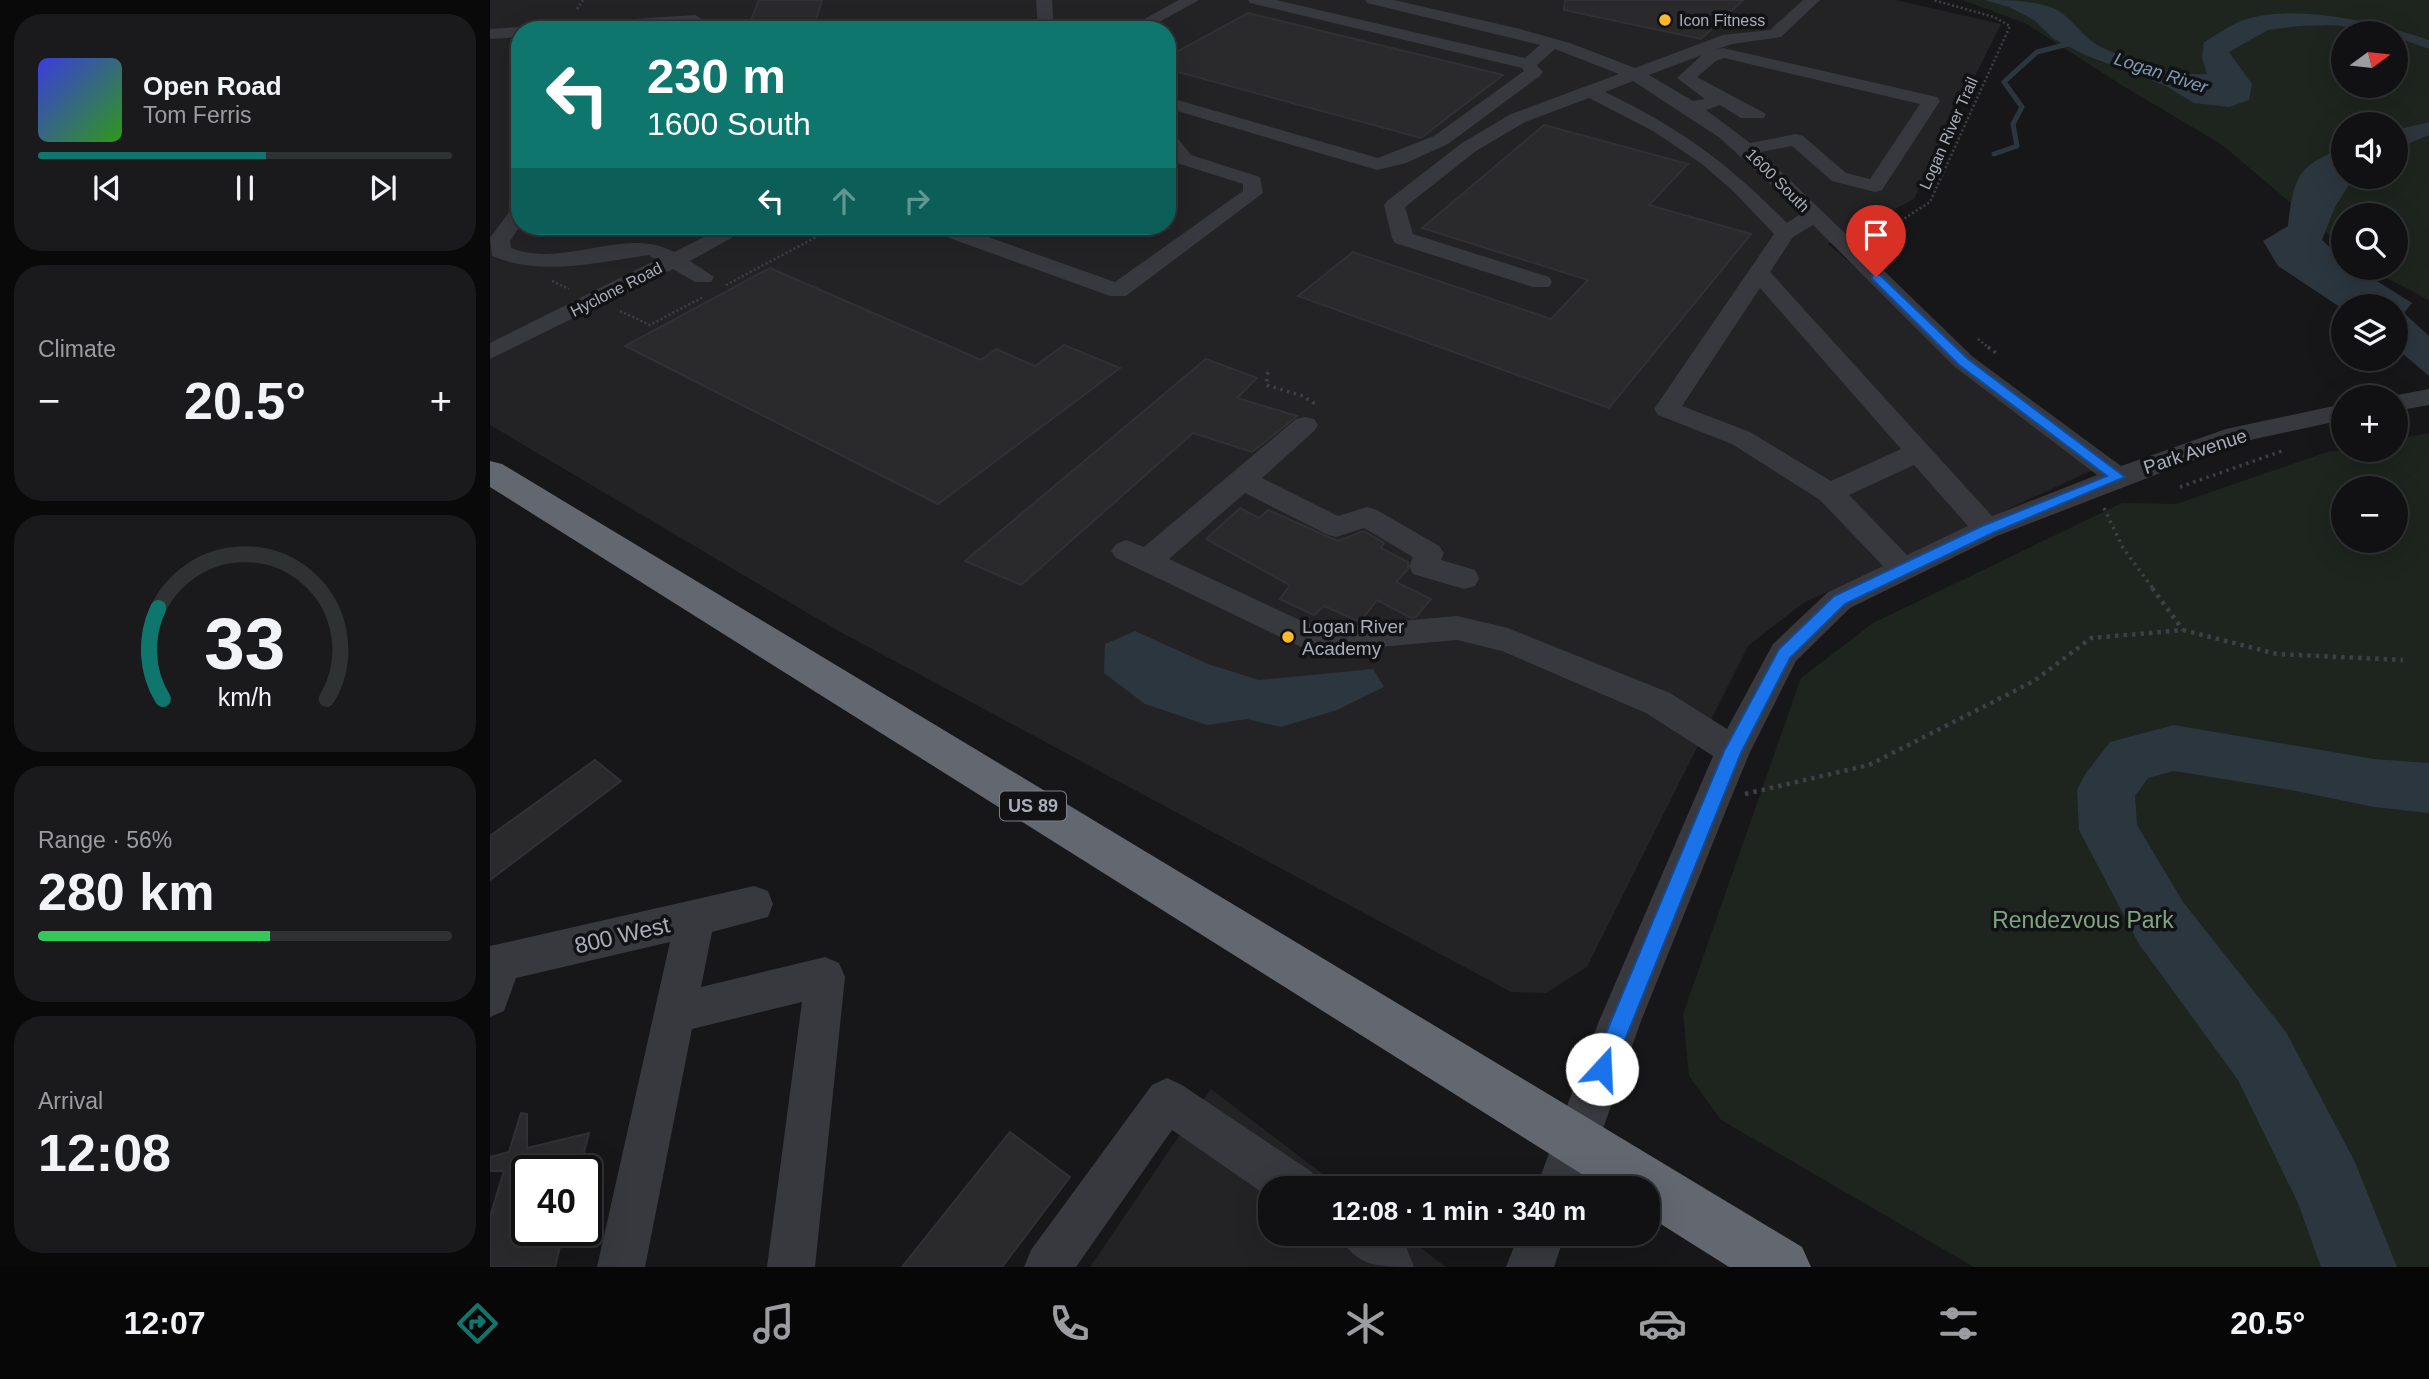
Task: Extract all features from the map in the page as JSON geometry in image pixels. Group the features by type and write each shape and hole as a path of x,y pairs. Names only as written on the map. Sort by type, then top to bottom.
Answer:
{"highway":[{"name":"US 89","path":"490,472 1567,1165 1782,1267"}],"street":[{"path":"1044,0 1045,21"},
{"path":"1150,21 1191,0"},
{"path":"1176,105 1377,164 1399,161 1466,125 1534,72 1528,64 1256,0"},
{"name":"1600 South","path":"1373,0 1552,43 1633,75 1692,107 1740,142 1964,362 2105,482"},
{"path":"1541,282 1403,238 1394,205 1469,147 1518,118 1730,39 1775,34 1812,0"},
{"path":"680,21 695,20"},
{"path":"490,34 511,33"},
{"path":"1528,64 1552,43"},
{"path":"1691,146 1796,139 1839,177 1875,186 1931,101 1723,53 1710,57 1686,78 1748,114 1757,114"},
{"path":"1590,91 1642,116 1691,146 1726,173 1785,233"},
{"path":"1692,107 1711,103 1719,97"},
{"path":"963,235 1118,290 1253,193 1253,181 1184,159 1176,149"},
{"path":"1814,215 1785,233 1667,409 1741,439 1830,493 1902,568"},
{"path":"511,224 499,242 500,251 508,256 542,259 651,248 681,235"},
{"name":"Hyclone Road","path":"490,352 723,235"},
{"path":"651,248 703,277"},
{"path":"1759,273 1987,529"},
{"path":"2408,401 2429,397"},
{"name":"Park Avenue","path":"1567,1165 1620,1021 1732,751 1784,653 1839,600 1987,529 2105,482 2235,435 2331,415"},
{"path":"1305,425 1243,480 1136,556 1301,635 1335,639 1457,628 1508,640 1658,703 1732,751"},
{"path":"1830,493 1918,452"},
{"path":"1243,480 1336,527 1367,517 1429,553 1424,566 1464,578"},
{"name":"800 West","path":"494,975 754,904"},
{"path":"621,1267 695,918"},
{"path":"675,1013 825,976 791,1267"},
{"path":"1048,1267 1167,1100 1278,1176"},
{"path":"1380,1246 1390,1267"},
{"path":"1530,1267 1538,1246"}],"path":[{"name":"Logan River Trail","path":"1883,253 1875,246 1888,229 1930,202 2010,26 2003,20 1951,8 1933,0"},
{"path":"1973,335 2003,359"},
{"path":"1268,372 1266,385 1303,396 1318,406 1320,418 1305,425"},
{"path":"2180,487 2294,447"},
{"path":"2105,482 2123,548 2183,630"},
{"path":"1710,803 1869,765 2034,681 2091,638 2183,630 2277,654 2403,660"}],"shaded area":[{"path":"490,0 1896,0 2001,24 1914,199 1828,244 2093,470 1803,603 1748,646 1587,967 1546,993 1511,992 833,628 490,425"},
{"path":"1211,1089 1325,1176 1258,1176 1258,1246 1418,1246 1446,1267 1090,1267"}],"green space":[{"path":"1962,0 2429,0 2429,300 2390,280 2408,280 2408,203 2331,203 2331,237 2221,144 2123,86 2025,23"},
{"name":"Rendezvous Park","path":"2429,433 2429,1267 1974,1267 1721,1120 1689,1076 1683,1014 1801,678 1873,623 2122,503 2176,504 2330,451 2331,462 2408,462 2408,437"}],"water":[{"name":"Logan River","path":"1984,0 2010,0 2045,5 2068,18 2090,40 2113,53 2164,69 2196,74 2207,74 2202,58 2204,42 2241,21 2290,13 2358,21 2331,21 2331,25 2268,30 2229,52 2252,84 2249,100 2229,107 2194,103 2166,86 2085,55 2054,39 2034,20 2009,7"},
{"path":"2408,34 2429,40 2429,49 2408,41"},
{"path":"2429,122 2429,135 2408,144 2408,127"},
{"path":"2331,153 2331,189 2346,189 2338,203 2331,203 2331,217 2322,240 2331,249 2331,280 2375,280 2398,294 2331,294 2331,301 2278,266 2263,241 2288,226 2293,196 2300,176 2315,161"},
{"path":"2408,317 2429,336 2429,376 2408,358"},
{"path":"1135,631 1208,664 1259,680 1373,669 1384,687 1337,710 1281,727 1247,719 1207,725 1145,704 1104,673 1105,644"}],"building":[{"path":"759,0 822,0 816,21 751,21"},
{"name":"Icon Fitness","path":"1565,0 1743,0 1701,39 1564,10"},
{"path":"1248,13 1503,75 1421,138 1176,71 1176,52"},
{"path":"1544,125 1688,164 1649,205 1751,234 1609,408 1298,296 1353,252 1551,319 1588,280 1422,228"},
{"path":"770,268 981,360 996,349 1035,366 1064,345 1120,368 938,504 625,346"},
{"path":"1206,359 1257,378 1237,398 1297,416 1252,452 1193,433 1021,585 965,561"},
{"path":"1240,508 1259,518 1268,510 1338,541 1364,531 1384,543 1381,548 1408,562 1408,569 1396,582 1431,599 1416,617 1411,618 1377,600 1360,622 1324,606 1314,615 1280,599 1290,585 1206,539"},
{"path":"595,760 621,781 490,880 490,836"},
{"path":"521,1113 527,1114 527,1148 589,1133 583,1155 511,1155 511,1246 560,1246 555,1267 490,1267 490,1217 504,1171 490,1171 490,1157 509,1152"},
{"path":"1010,1132 1070,1177 1002,1267 902,1267"}],"waterway":[{"path":"1994,154 2017,146 2013,124 2022,107 2004,82 2037,52 2072,43"},
{"path":"2359,1267 2329,1188 2262,1056 2161,923 2108,830 2106,790 2130,759 2174,748 2291,766 2374,783 2429,788"}],"place":[{"name":"Icon Fitness","path":"1665,20"},
{"name":"Logan River Academy","path":"1288,637"}],"route":[{"path":"1602,1069 1732,751 1784,653 1839,600 1987,529 2118,477 1964,362 1876,277"}]}
